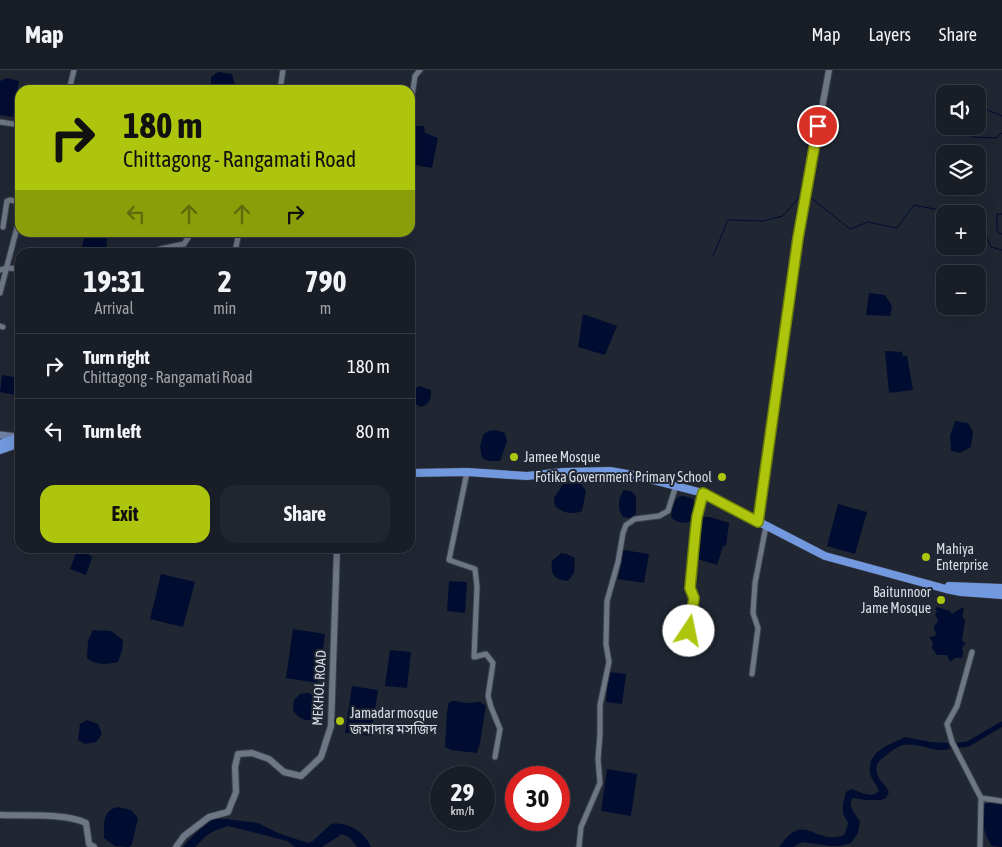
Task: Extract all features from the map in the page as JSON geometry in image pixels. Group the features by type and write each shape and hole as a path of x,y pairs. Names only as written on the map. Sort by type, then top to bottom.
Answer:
{"highway":[{"path":"0,444 15,441"},
{"path":"0,450 15,442"},
{"path":"415,474 444,471 527,476 563,472 610,471 633,475 703,493 824,556 927,585 961,592 1002,594"},
{"path":"927,585 1002,588"}],"main road":[{"path":"0,435 15,439"}],"street":[{"path":"70,85 74,70"},
{"path":"281,85 283,70"},
{"path":"414,85 415,76 420,70"},
{"path":"758,522 798,238 829,70"},
{"path":"0,122 15,124"},
{"path":"3,227 7,201 15,202"},
{"path":"0,293 15,236"},
{"path":"165,248 184,244 188,237"},
{"path":"0,270 15,269"},
{"path":"467,472 449,560 475,569 477,587 474,657 486,654 492,663 488,696 500,729 495,757"},
{"path":"579,847 581,827 600,783 598,759 600,705 609,662 606,644 608,601 618,562 622,533 626,525 635,519 659,516 668,512 676,485"},
{"path":"689,631 694,598 690,588 696,526 703,493"},
{"path":"752,674 758,628 753,613 755,584 766,526"},
{"name":"MEKHOL ROAD","path":"176,847 184,836 209,817 228,812 236,792 235,767 238,754 252,753 269,759 284,772 301,776 321,757 331,726 337,553"},
{"path":"972,652 957,706 947,724 952,742 981,798 980,847"},
{"path":"981,798 1002,801"},
{"path":"0,815 67,817 80,820 86,823 88,844 94,847"}],"water":[{"path":"218,72 232,74 235,85 211,85 211,77"},
{"path":"7,78 19,81 18,85 15,85 13,117 0,115 0,81"},
{"path":"415,126 424,126 425,133 438,138 432,168 415,165"},
{"path":"84,237 107,238 106,248 82,248"},
{"path":"869,293 885,295 892,306 890,316 866,315"},
{"path":"583,314 617,326 605,355 578,347"},
{"path":"885,351 902,352 903,356 907,356 913,390 889,393"},
{"path":"2,375 15,377 15,395 0,392"},
{"path":"419,386 431,390 429,400 421,407 415,404 415,389"},
{"path":"955,421 968,423 973,432 971,447 960,453 951,451 950,436"},
{"path":"495,430 505,433 507,442 500,461 488,461 482,458 480,447 483,435 488,431"},
{"path":"580,483 586,491 582,511 568,513 555,506 554,498 563,484"},
{"path":"624,490 631,491 636,496 636,514 634,517 623,517 620,511 619,500"},
{"path":"678,497 692,498 695,507 691,521 683,523 675,521 671,517 675,502"},
{"path":"838,504 867,512 855,554 827,546"},
{"path":"700,517 710,517 729,523 726,546 723,546 717,565 694,558"},
{"path":"623,550 649,554 644,583 618,579"},
{"path":"76,553 86,553 92,557 86,575 70,569"},
{"path":"561,553 575,558 574,573 568,581 556,578 552,573 552,561"},
{"path":"161,574 195,582 183,627 150,619"},
{"path":"449,581 467,582 465,613 447,611"},
{"path":"937,607 950,611 952,614 963,607 964,609 962,616 965,620 962,641 966,643 962,648 962,658 955,658 950,662 947,655 937,655 932,648 933,642 929,637 935,636 936,633 934,626 938,619 935,616 937,611 935,609"},
{"path":"293,629 325,634 318,683 286,678"},
{"path":"93,630 111,631 123,640 118,662 98,663 87,658 88,641"},
{"path":"390,650 411,652 407,688 385,686"},
{"path":"609,672 626,674 622,704 606,702"},
{"path":"352,686 378,690 371,736 345,733"},
{"path":"309,693 318,699 320,709 315,719 305,720 293,711 294,700 300,694"},
{"path":"449,702 467,703 480,702 486,706 477,753 451,750 445,747"},
{"path":"87,720 98,724 102,734 96,742 85,744 78,740 80,724"},
{"path":"905,737 948,743 950,749 938,750 906,745 896,748 880,760 876,768 878,776 889,792 886,798 881,800 853,798 851,807 860,821 858,833 851,843 831,846 802,842 793,847 779,847 788,836 803,829 825,836 844,835 848,822 843,811 846,792 851,789 869,795 879,791 870,773 872,759 886,746"},
{"path":"607,769 637,774 631,816 601,811"},
{"path":"986,801 1002,803 1002,847 992,846 984,830 982,812"},
{"path":"118,807 131,810 138,818 132,844 129,847 115,846 104,838 105,819 109,811"},
{"path":"210,819 258,823 278,833 308,843 313,841 331,824 343,824 360,832 371,847 357,847 349,837 342,834 322,847 295,847 287,841 228,826 206,836 195,847 183,847"}],"waterway":[{"path":"986,109 1002,116"},
{"path":"971,135 972,137 996,138 1002,133"},
{"path":"713,256 728,220 763,221 783,216 800,196"},
{"path":"811,198 850,229 868,222 897,228 914,205 936,209"},
{"path":"1002,214 997,214 997,231 1002,234"},
{"path":"986,236 991,247 1002,250"},
{"path":"952,746 968,744 1002,724"}],"place":[{"name":"Jamee Mosque","path":"514,457"},
{"name":"Fotika Government Primary School","path":"722,477"},
{"name":"Mahiya Enterprise","path":"926,557"},
{"name":"Baitunnoor Jame Mosque","path":"941,600"},
{"name":"Jamadar mosque জমাদার মসজিদ","path":"340,721"}],"route":[{"path":"689,631 694,598 690,588 695,535 703,493 758,522 798,238 818,126"}]}
